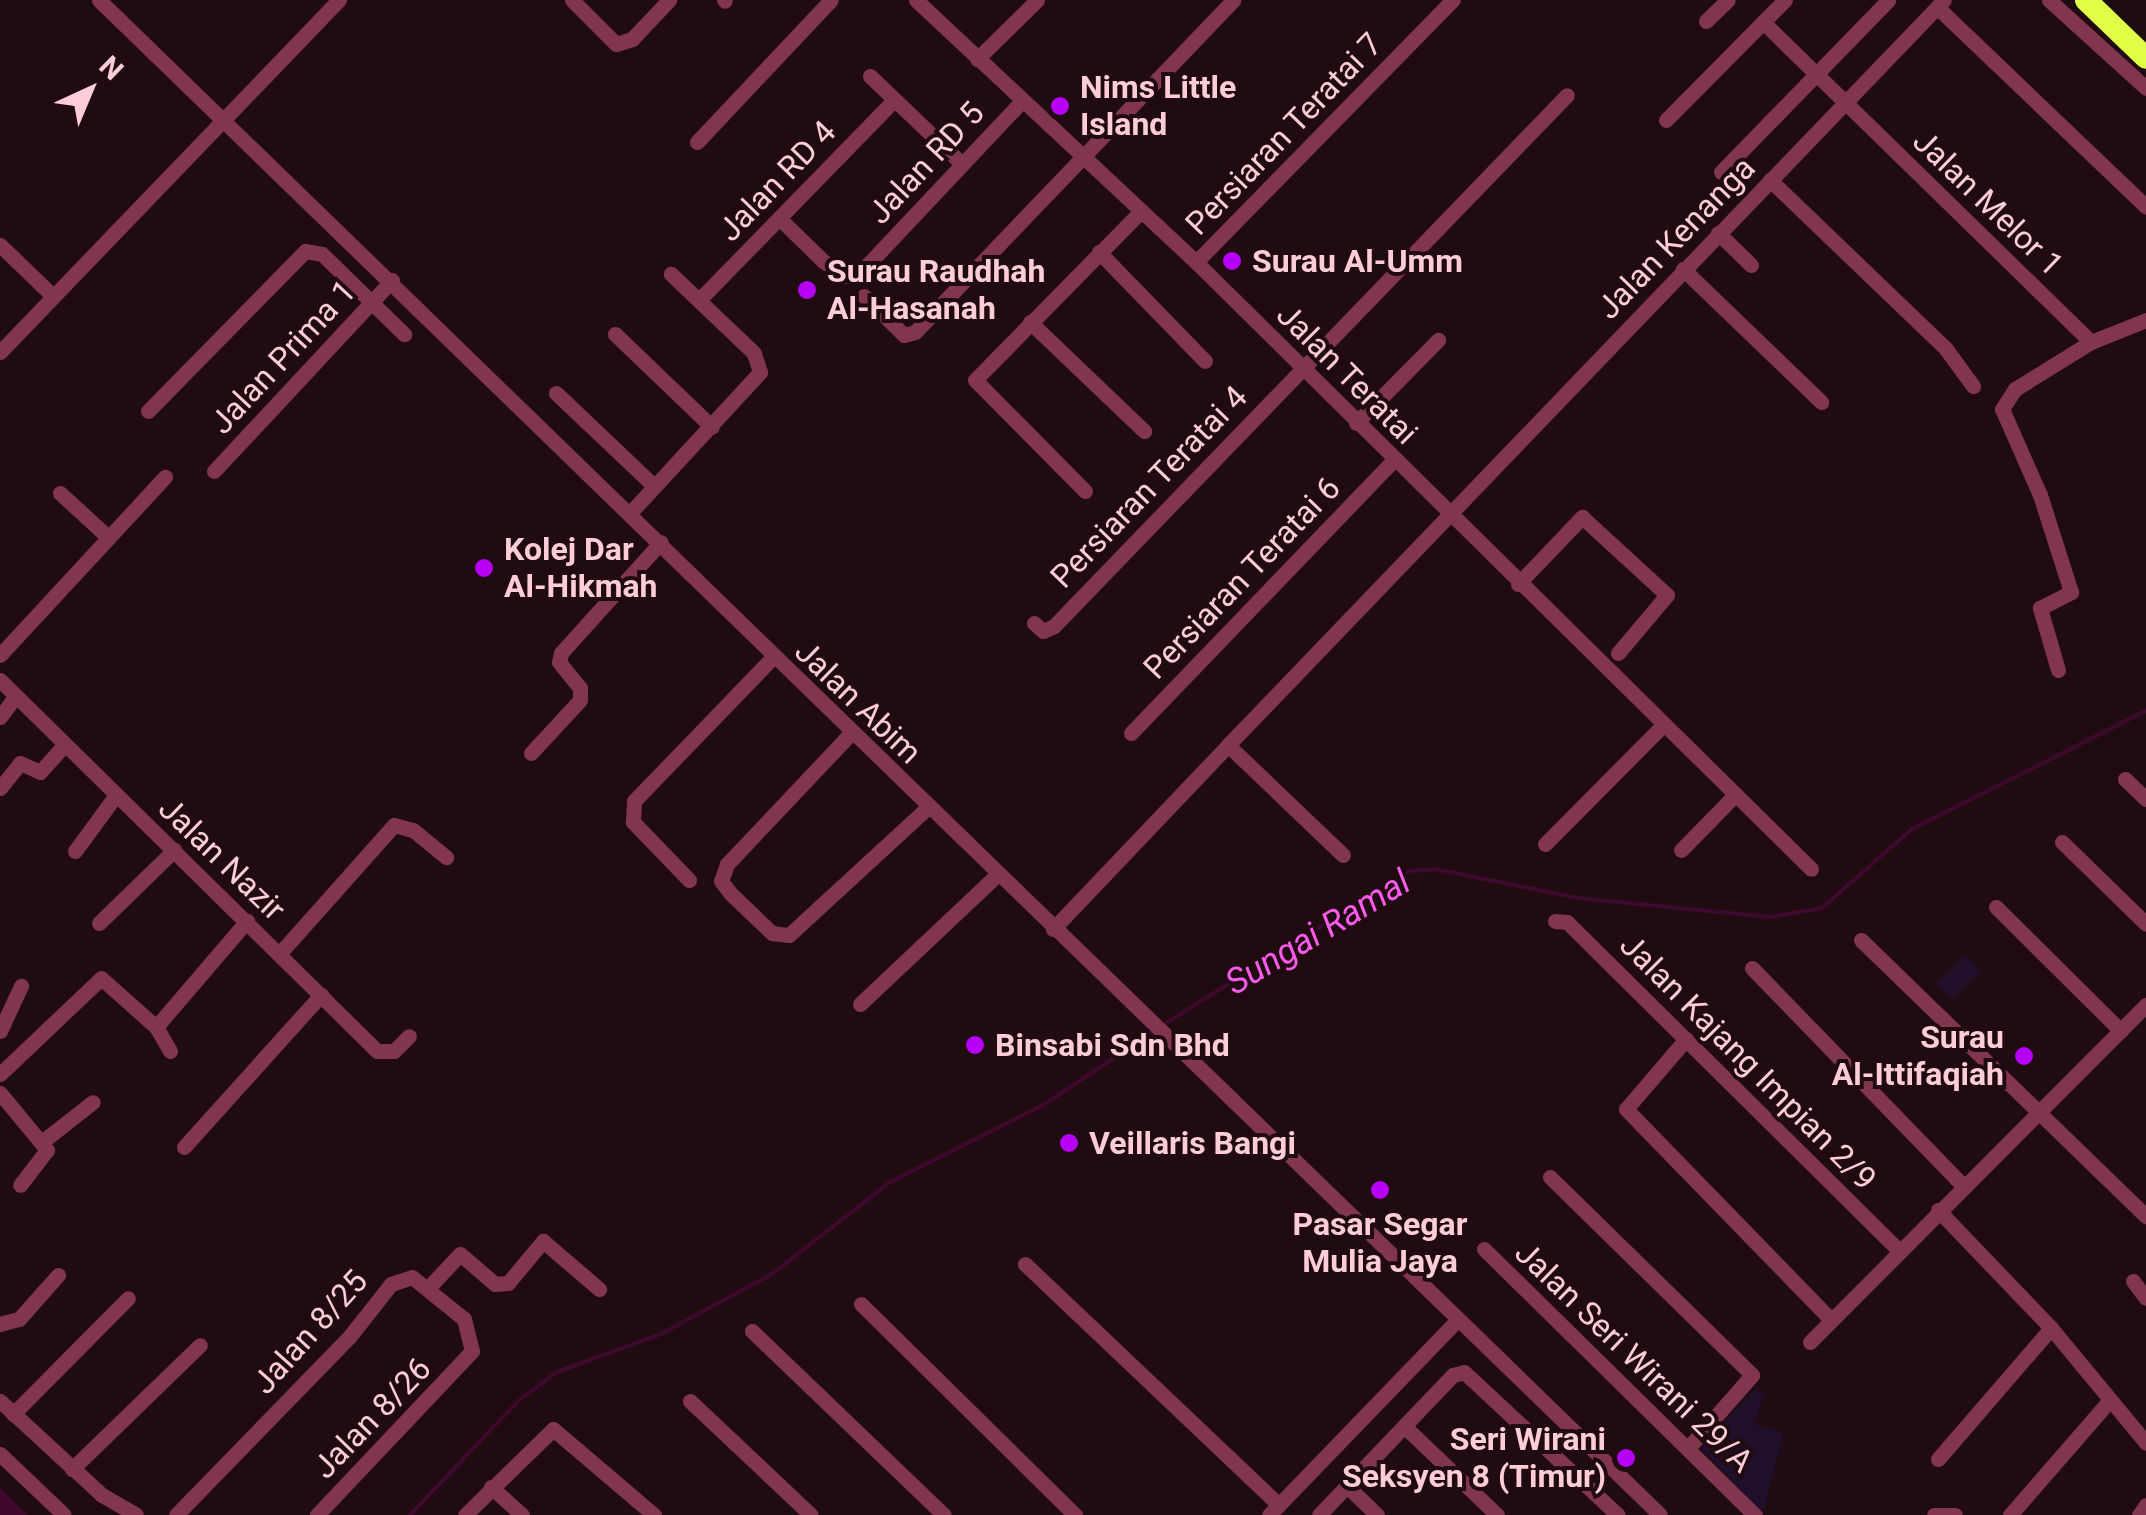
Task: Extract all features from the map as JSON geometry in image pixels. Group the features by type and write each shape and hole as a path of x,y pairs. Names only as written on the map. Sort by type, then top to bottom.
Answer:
{"highway":[{"path":"2086,0 2146,58"},
{"path":"2107,0 2146,47"}],"street":[{"name":"Jalan Abim","path":"98,0 392,280 927,808 1660,1515"},
{"path":"0,352 339,0"},
{"path":"572,0 609,41 632,39 669,0"},
{"path":"697,142 831,0"},
{"name":"Jalan Teratai","path":"916,0 1020,102 1196,262 1810,869"},
{"path":"977,60 1037,0"},
{"path":"864,296 910,336 1233,0"},
{"name":"Persiaran Teratai 7","path":"1196,262 1453,0"},
{"path":"1706,21 1728,0"},
{"path":"1666,120 1784,0"},
{"path":"1721,172 1888,0"},
{"path":"2050,0 2146,88"},
{"path":"1940,3 2146,207"},
{"name":"Jalan Kenanga","path":"1053,929 1940,3"},
{"name":"Jalan Melor 1","path":"1763,22 2091,342"},
{"path":"870,76 961,164"},
{"path":"1301,368 1568,96"},
{"name":"Jalan RD 4","path":"699,300 894,100"},
{"name":"Jalan RD 5","path":"779,218 823,261 844,276 857,276 1020,102"},
{"path":"1770,180 1946,349 1973,386"},
{"path":"1085,491 975,380 1141,211"},
{"path":"1718,234 1751,265"},
{"path":"0,245 53,296"},
{"path":"148,411 305,251 322,254 404,334"},
{"path":"1099,252 1205,361"},
{"path":"1683,270 1821,402"},
{"path":"630,513 760,372 754,353 671,274"},
{"name":"Jalan Prima 1","path":"214,471 392,280"},
{"path":"2058,670 2040,608 2071,592 2002,410 2015,389 2091,342 2146,320"},
{"path":"1030,322 1144,431"},
{"path":"614,334 712,427"},
{"path":"1356,422 1438,340"},
{"name":"Persiaran Teratai 4","path":"1034,623 1043,631 1054,626 1301,368"},
{"path":"556,393 654,486"},
{"name":"Persiaran Teratai 6","path":"1130,733 1394,460"},
{"path":"0,655 165,477"},
{"path":"60,492 108,537"},
{"path":"1518,584 1582,517 1667,595 1618,653"},
{"path":"531,754 580,700 580,688 559,662 560,653 661,542"},
{"path":"688,880 633,822 634,801 773,657"},
{"name":"Jalan Nazir","path":"0,680 377,1051 394,1051 409,1036"},
{"path":"0,717 15,697"},
{"path":"1545,844 1662,725"},
{"path":"852,732 723,870 731,894 772,933 789,935 927,808"},
{"path":"0,788 20,763 40,772 64,745"},
{"path":"1228,745 1343,854"},
{"path":"2125,779 2146,800"},
{"path":"75,851 116,794"},
{"path":"1681,850 1735,796"},
{"path":"280,953 394,825 413,830 446,857"},
{"path":"2062,842 2146,924"},
{"path":"99,923 174,850"},
{"path":"860,1004 997,875"},
{"path":"1996,907 2120,1031"},
{"path":"156,1027 247,921"},
{"name":"Jalan Kajang Impian 2/9","path":"1556,921 1567,922 1899,1250"},
{"path":"1861,940 2146,1216"},
{"path":"1752,968 1963,1186"},
{"path":"0,1074 101,978 156,1027 170,1051"},
{"path":"0,1031 22,986"},
{"path":"184,1147 321,995"},
{"path":"1810,1342 1828,1318 2146,1005"},
{"path":"1686,1039 1626,1108 1828,1318"},
{"path":"1,1096 43,1141 45,1160 20,1184"},
{"path":"43,1141 93,1102"},
{"path":"1550,1176 1748,1368 1754,1381 1688,1448"},
{"path":"1938,1210 2051,1328 2146,1444"},
{"path":"429,1287 460,1254 495,1284 508,1284 543,1241 599,1288"},
{"name":"Jalan Seri Wirani 29/A","path":"1484,1249 1750,1511"},
{"path":"1025,1264 1274,1510 1458,1319"},
{"path":"0,1324 19,1319 58,1276"},
{"name":"Jalan 8/25","path":"176,1515 350,1336 392,1284 404,1276 429,1287"},
{"path":"2133,1281 2146,1298"},
{"name":"Jalan 8/26","path":"317,1515 467,1360 469,1326 429,1287"},
{"path":"14,1414 128,1298"},
{"path":"861,1304 1075,1515"},
{"path":"1938,1459 2051,1328"},
{"path":"752,1331 944,1515"},
{"path":"72,1469 200,1345"},
{"path":"1319,1515 1453,1375 1464,1372 1618,1515"},
{"path":"2010,1515 2110,1400"},
{"path":"0,1401 72,1469 136,1515"},
{"path":"690,1401 811,1515"},
{"path":"1404,1426 1497,1515"},
{"path":"465,1515 552,1429 654,1515"},
{"path":"0,1454 64,1515"},
{"path":"1347,1486 1378,1515"},
{"path":"491,1487 522,1515"},
{"path":"2139,1515 2146,1505"},
{"path":"1934,1515 1955,1515"}],"shaded area":[{"path":"1965,955 1981,971 1953,1000 1937,983"},
{"path":"1755,1388 1764,1395 1754,1424 1784,1432 1763,1513 1700,1448"},
{"path":"0,1488 28,1515 0,1515"}],"waterway":[{"name":"Sungai Ramal","path":"1163,1025 1409,871 1435,869 1577,898 1770,917 1822,908 1912,829 2146,711"},
{"name":"Sungai Ramal","path":"410,1515 518,1401 557,1372 661,1334 772,1274 890,1182 1043,1105 1155,1031"}],"place":[{"name":"Nims Little Island","path":"1060,106"},
{"name":"Surau Al-Umm","path":"1232,261"},
{"name":"Surau Raudhah Al-Hasanah","path":"807,290"},
{"name":"Kolej Dar Al-Hikmah","path":"484,568"},
{"name":"Binsabi Sdn Bhd","path":"975,1045"},
{"name":"Surau Al-Ittifaqiah","path":"2024,1056"},
{"name":"Veillaris Bangi","path":"1069,1143"},
{"name":"Pasar Segar Mulia Jaya","path":"1380,1190"},
{"name":"Seri Wirani Seksyen 8 (Timur)","path":"1626,1458"}]}
